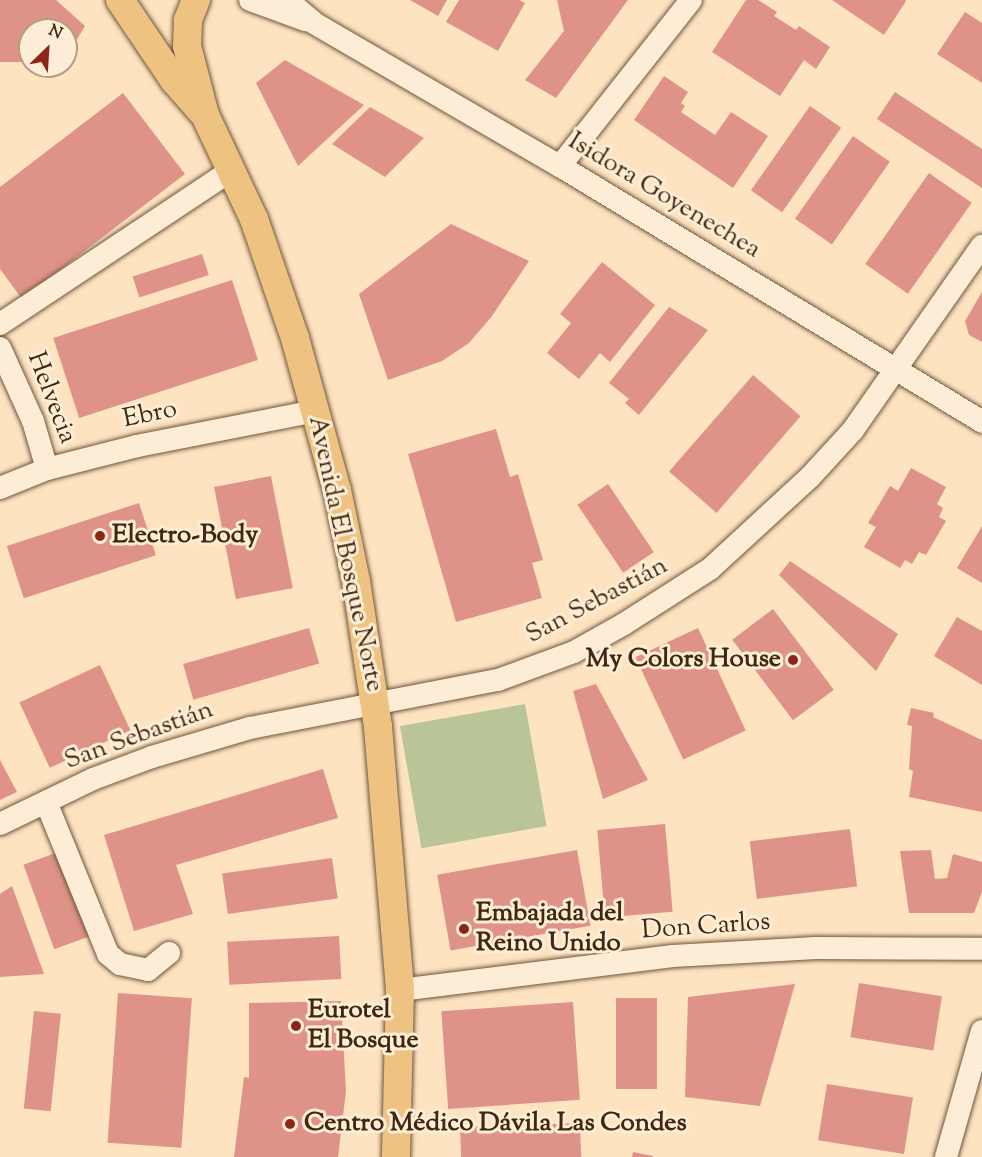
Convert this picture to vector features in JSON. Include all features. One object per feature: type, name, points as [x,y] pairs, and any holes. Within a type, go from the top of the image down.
[{"type":"main road","name":"Avenida El Bosque Norte","points":[[120,0],[174,80],[205,115]]},
{"type":"main road","name":"Avenida El Bosque Norte","points":[[196,0],[188,20],[187,46],[205,115],[233,169],[275,278],[316,411],[356,581],[375,702],[400,990],[396,1157]]},
{"type":"street","name":"Isidora Goyenechea","points":[[250,0],[314,24],[560,166],[897,368],[982,422]]},
{"type":"street","name":"Isidora Goyenechea","points":[[288,0],[314,24]]},
{"type":"street","points":[[560,166],[691,0]]},
{"type":"street","points":[[0,324],[233,169]]},
{"type":"street","name":"San Sebastián","points":[[0,824],[93,779],[201,741],[375,702],[478,685],[527,671],[574,652],[678,591],[742,542],[810,477],[853,430],[982,246]]},
{"type":"street","name":"Helvecia","points":[[0,348],[33,421],[47,469]]},
{"type":"street","name":"Ebro","points":[[0,488],[47,469],[137,446],[316,411]]},
{"type":"street","points":[[46,802],[108,954],[120,964],[148,969],[169,953]]},
{"type":"street","name":"Don Carlos","points":[[400,990],[709,953],[816,948],[982,949]]},
{"type":"street","points":[[946,1157],[982,1031]]},
{"type":"green space","points":[[525,704],[547,826],[421,848],[400,726]]},
{"type":"building","points":[[0,0],[56,0],[76,18],[18,18],[18,62],[0,62]]},
{"type":"building","points":[[410,0],[447,0],[438,16]]},
{"type":"building","points":[[459,0],[519,0],[525,3],[498,51],[446,22]]},
{"type":"building","points":[[557,0],[628,0],[556,98],[525,80],[564,31]]},
{"type":"building","points":[[746,0],[758,0],[777,12],[774,16],[796,30],[799,26],[830,47],[816,69],[804,60],[780,96],[712,52]]},
{"type":"building","points":[[832,0],[905,0],[906,1],[884,35]]},
{"type":"building","points":[[965,12],[982,23],[982,83],[937,54]]},
{"type":"building","points":[[78,20],[85,26],[78,38]]},
{"type":"building","points":[[285,60],[364,105],[298,166],[256,83]]},
{"type":"building","points":[[664,76],[688,92],[681,103],[685,106],[681,112],[715,135],[731,112],[768,136],[733,188],[634,120]]},
{"type":"building","points":[[895,92],[982,149],[982,188],[877,119]]},
{"type":"building","points":[[123,93],[185,174],[22,299],[0,269],[0,187]]},
{"type":"building","points":[[810,106],[841,128],[782,212],[751,190]]},
{"type":"building","points":[[370,107],[424,138],[385,177],[332,144]]},
{"type":"building","points":[[853,136],[890,162],[832,245],[795,219]]},
{"type":"building","points":[[929,173],[972,203],[908,294],[865,264]]},
{"type":"building","points":[[451,224],[529,261],[492,316],[469,343],[442,361],[388,380],[359,294]]},
{"type":"building","points":[[202,254],[209,275],[139,297],[133,277]]},
{"type":"building","points":[[602,262],[655,305],[610,362],[600,353],[579,379],[547,353],[571,323],[560,314]]},
{"type":"building","points":[[232,280],[258,360],[79,418],[53,338]]},
{"type":"building","points":[[982,292],[982,342],[969,335],[965,321]]},
{"type":"building","points":[[669,307],[708,330],[639,415],[625,403],[629,399],[609,383]]},
{"type":"building","points":[[753,375],[801,416],[717,513],[669,472]]},
{"type":"building","points":[[496,429],[510,477],[518,474],[543,560],[532,563],[542,598],[456,622],[408,454]]},
{"type":"building","points":[[911,468],[946,487],[937,504],[943,508],[939,517],[946,521],[926,555],[919,552],[912,564],[905,560],[900,568],[864,547],[876,527],[868,523],[890,486],[898,491]]},
{"type":"building","points":[[271,476],[293,588],[236,599],[214,487]]},
{"type":"building","points":[[608,484],[654,552],[623,573],[577,505]]},
{"type":"building","points":[[139,503],[156,555],[24,598],[7,546]]},
{"type":"building","points":[[982,526],[982,583],[957,568]]},
{"type":"building","points":[[790,561],[898,634],[876,671],[779,575]]},
{"type":"building","points":[[773,609],[834,690],[793,720],[732,640]]},
{"type":"building","points":[[957,617],[982,631],[982,685],[934,656]]},
{"type":"building","points":[[309,628],[319,664],[193,700],[183,664]]},
{"type":"building","points":[[698,628],[746,730],[683,760],[635,657]]},
{"type":"building","points":[[100,665],[130,730],[50,768],[19,703]]},
{"type":"building","points":[[596,684],[648,780],[603,799],[573,691]]},
{"type":"building","points":[[911,708],[934,713],[933,717],[982,740],[982,812],[909,797],[913,771],[909,769],[912,726],[907,725]]},
{"type":"building","points":[[0,760],[17,792],[0,800]]},
{"type":"building","points":[[323,769],[338,818],[176,865],[193,914],[134,931],[104,835]]},
{"type":"building","points":[[665,824],[673,912],[605,918],[597,830]]},
{"type":"building","points":[[850,829],[857,887],[757,899],[750,841]]},
{"type":"building","points":[[577,850],[590,926],[451,950],[437,875]]},
{"type":"building","points":[[931,850],[935,879],[947,878],[953,854],[982,862],[982,892],[974,913],[909,913],[900,851]]},
{"type":"building","points":[[61,851],[92,936],[54,949],[23,865]]},
{"type":"building","points":[[332,858],[338,899],[228,914],[222,873]]},
{"type":"building","points":[[12,886],[44,974],[0,977],[0,894]]},
{"type":"building","points":[[339,936],[341,979],[229,985],[227,942]]},
{"type":"building","points":[[859,983],[942,996],[933,1050],[850,1037]]},
{"type":"building","points":[[795,984],[760,1106],[685,1097],[688,997]]},
{"type":"building","points":[[118,993],[192,998],[181,1148],[108,1143]]},
{"type":"building","points":[[616,998],[657,998],[657,1089],[616,1089]]},
{"type":"building","points":[[341,1001],[346,1091],[338,1157],[234,1157],[244,1077],[249,1078],[249,1003]]},
{"type":"building","points":[[573,1002],[580,1100],[448,1109],[441,1011]]},
{"type":"building","points":[[34,1011],[61,1014],[51,1111],[24,1108]]},
{"type":"building","points":[[827,1084],[913,1098],[904,1154],[818,1140]]},
{"type":"building","points":[[580,1123],[581,1157],[461,1157],[460,1127]]},
{"type":"building","points":[[633,1152],[653,1156],[653,1157],[632,1157]]},
{"type":"place","name":"Electro-Body","points":[[100,536]]},
{"type":"place","name":"My Colors House","points":[[793,660]]},
{"type":"place","name":"Embajada del Reino Unido","points":[[464,929]]},
{"type":"place","name":"Eurotel El Bosque","points":[[296,1026]]},
{"type":"place","name":"Centro Médico Dávila Las Condes","points":[[290,1124]]}]
